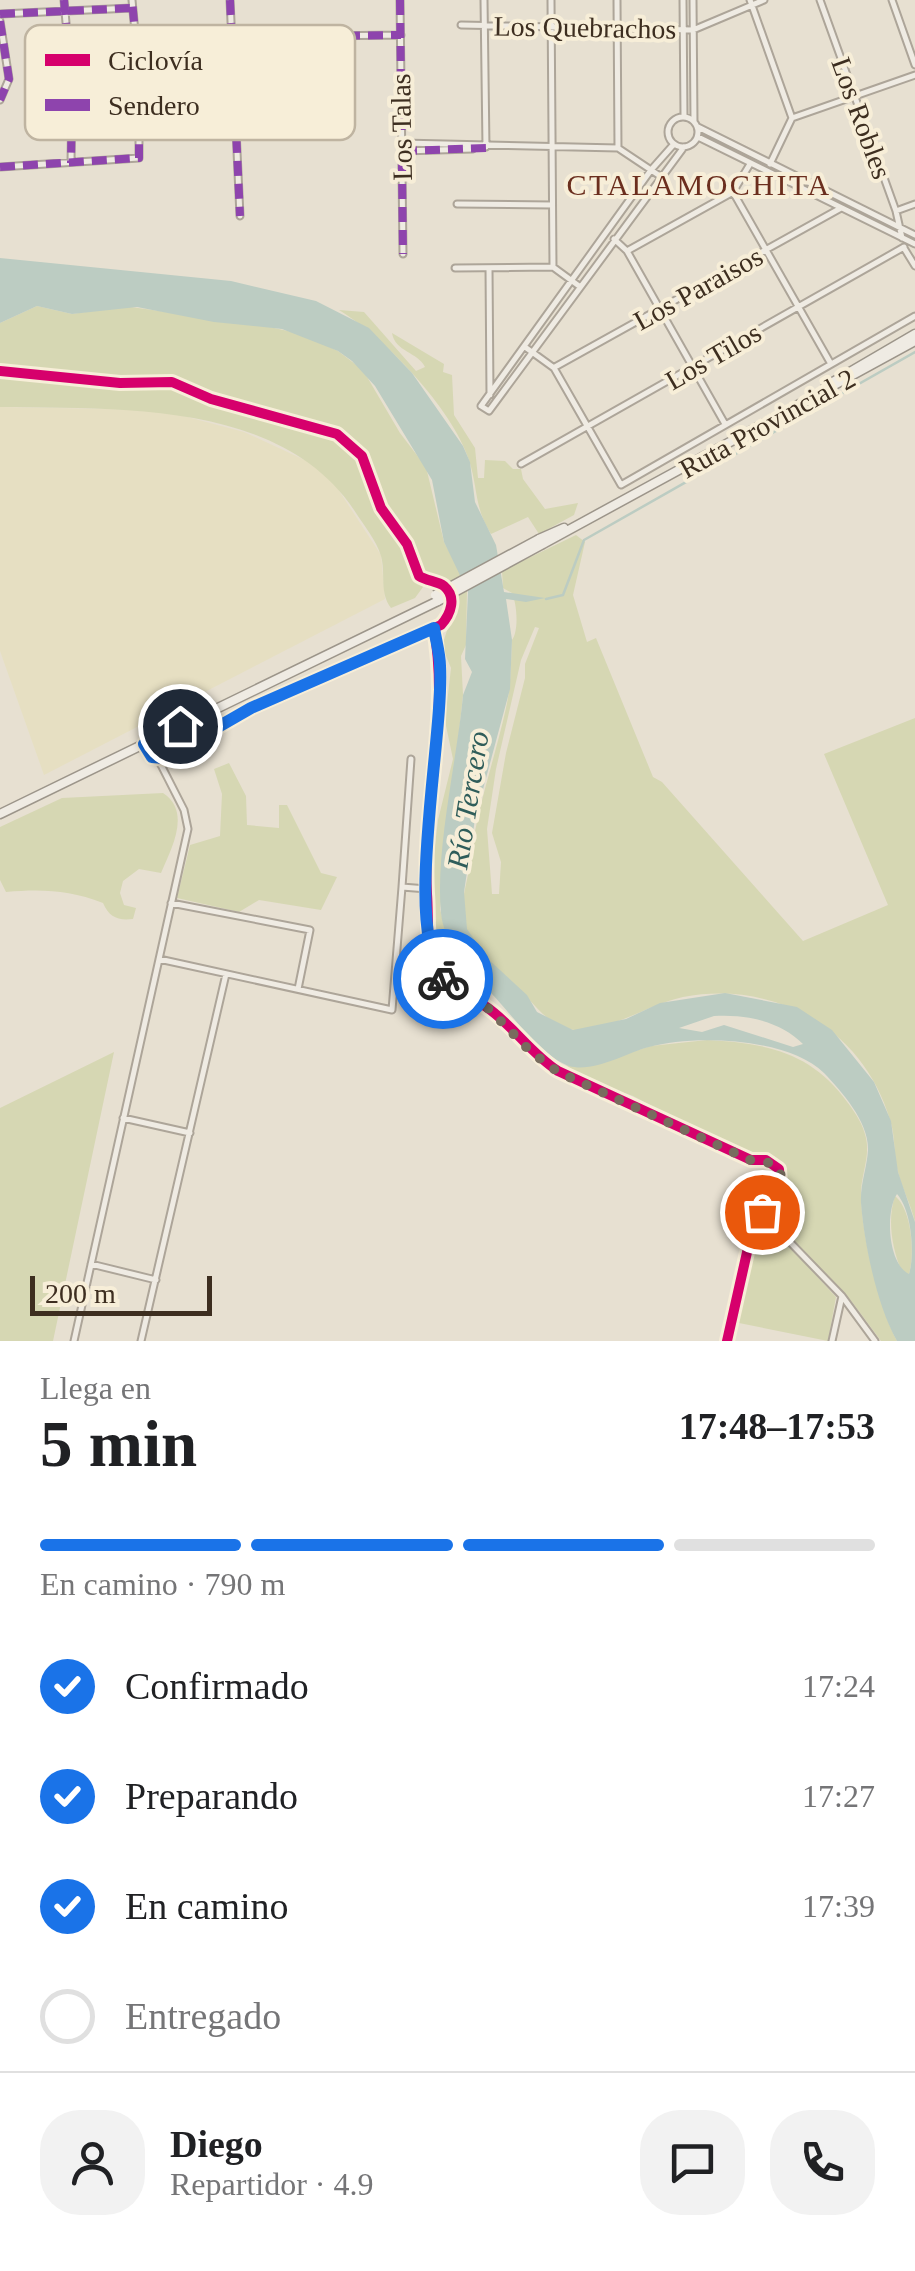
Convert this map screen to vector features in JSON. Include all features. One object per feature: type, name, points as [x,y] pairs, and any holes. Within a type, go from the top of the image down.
[{"type":"main road","name":"Ruta Provincial 2","points":[[0,814],[393,623],[541,541],[618,505],[915,337]]},
{"type":"street","points":[[64,0],[66,25]]},
{"type":"street","name":"Los Talas","points":[[400,0],[403,254]]},
{"type":"street","points":[[484,0],[486,148]]},
{"type":"street","points":[[551,0],[553,267]]},
{"type":"street","points":[[617,0],[618,148]]},
{"type":"street","points":[[682,0],[684,116]]},
{"type":"street","points":[[693,0],[698,136]]},
{"type":"street","name":"Los Quebrachos","points":[[461,25],[693,30],[751,2],[764,0]]},
{"type":"street","name":"Los Robles","points":[[820,0],[896,211],[902,238]]},
{"type":"street","points":[[892,0],[915,65]]},
{"type":"street","points":[[751,2],[792,118]]},
{"type":"street","points":[[0,100],[8,70],[0,18],[132,4]]},
{"type":"street","points":[[355,36],[401,35]]},
{"type":"street","points":[[768,168],[792,118],[915,74]]},
{"type":"street","points":[[684,116],[841,208],[914,240]]},
{"type":"street","points":[[674,144],[668,128],[672,121],[684,116]]},
{"type":"street","points":[[674,144],[605,232],[481,406],[488,411],[660,176],[698,136]]},
{"type":"street","points":[[698,136],[750,164],[768,168],[899,227],[914,240]]},
{"type":"street","points":[[72,140],[72,163]]},
{"type":"street","points":[[0,167],[139,158],[139,140]]},
{"type":"street","points":[[236,140],[240,216]]},
{"type":"street","points":[[674,144],[684,147]]},
{"type":"street","points":[[402,148],[618,148],[660,176]]},
{"type":"street","points":[[627,252],[733,192],[750,164]]},
{"type":"street","points":[[733,192],[831,364]]},
{"type":"street","points":[[457,204],[552,205]]},
{"type":"street","points":[[896,211],[915,204]]},
{"type":"street","name":"Los Paraisos","points":[[554,368],[841,208]]},
{"type":"street","points":[[605,232],[627,252],[726,424]]},
{"type":"street","points":[[914,240],[904,247],[915,266]]},
{"type":"street","name":"Los Tilos","points":[[521,464],[904,247]]},
{"type":"street","points":[[455,268],[553,267],[580,286]]},
{"type":"street","points":[[490,268],[490,395]]},
{"type":"street","points":[[526,346],[554,368],[621,484],[915,316]]},
{"type":"street","points":[[0,371],[120,383],[172,382],[211,399],[338,434],[362,456],[381,508],[406,544],[419,576],[444,586]]},
{"type":"street","points":[[158,759],[251,708],[434,628],[448,618],[451,598]]},
{"type":"street","points":[[434,628],[440,665],[427,889],[430,944],[443,980],[489,1009],[531,1052],[558,1072],[750,1160],[766,1160],[776,1166],[780,1184],[757,1208],[726,1341]]},
{"type":"street","points":[[74,1341],[188,820],[158,759],[152,757],[144,744]]},
{"type":"street","points":[[159,959],[392,1010],[411,759]]},
{"type":"street","points":[[402,887],[427,889]]},
{"type":"street","points":[[171,903],[310,930],[298,989]]},
{"type":"street","points":[[141,1341],[226,974]]},
{"type":"street","points":[[123,1118],[190,1133]]},
{"type":"street","points":[[757,1208],[842,1296],[875,1341]]},
{"type":"street","points":[[90,1264],[156,1280]]},
{"type":"street","points":[[832,1341],[842,1296]]},
{"type":"shaded area","points":[[0,407],[161,410],[244,432],[309,462],[334,483],[381,555],[385,599],[44,775],[0,651]]},
{"type":"green space","points":[[37,306],[72,314],[124,306],[260,325],[302,334],[338,351],[363,370],[400,433],[426,467],[444,542],[462,576],[447,583],[415,570],[423,587],[415,598],[391,608],[385,596],[379,550],[354,510],[322,474],[284,448],[240,430],[144,411],[0,407],[0,323]]},
{"type":"green space","points":[[339,310],[364,312],[416,371],[425,367],[397,344],[392,333],[444,364],[443,372],[452,375],[454,415],[475,448],[478,478],[484,478],[485,460],[505,461],[513,469],[521,469],[523,479],[545,509],[578,503],[574,515],[539,534],[528,517],[491,534],[479,506],[469,460],[448,419],[396,356]]},
{"type":"green space","points":[[576,535],[585,542],[573,595],[587,642],[596,638],[653,777],[662,782],[803,941],[888,905],[824,754],[915,718],[915,1222],[898,1172],[892,1126],[877,1088],[837,1036],[811,1018],[782,1004],[750,996],[717,994],[683,997],[601,1027],[565,1028],[540,1011],[471,939],[464,922],[463,900],[477,822],[508,700],[516,624],[514,598],[503,588],[502,571]],"holes":[[[535,627],[539,628],[525,664],[506,753],[492,833],[501,862],[499,894],[492,894],[487,829],[496,769],[521,660]]]},
{"type":"green space","points":[[467,590],[466,645],[461,656],[463,695],[440,909],[448,940],[474,976],[439,942],[430,888],[438,820],[453,759],[445,721],[451,668],[442,646],[454,609],[453,597]]},
{"type":"green space","points":[[229,763],[246,796],[247,825],[279,828],[279,805],[287,805],[321,873],[337,877],[321,910],[259,900],[239,912],[177,898],[190,845],[220,836],[222,794],[214,769]]},
{"type":"green space","points":[[163,793],[176,810],[177,831],[161,873],[139,869],[123,881],[120,893],[124,905],[136,908],[133,919],[115,917],[103,903],[79,895],[6,892],[0,880],[0,827],[62,798]]},
{"type":"green space","points":[[707,1040],[768,1048],[803,1061],[834,1086],[856,1115],[867,1145],[861,1191],[867,1246],[877,1289],[897,1341],[881,1341],[852,1302],[762,1209],[785,1185],[780,1166],[763,1157],[753,1159],[633,1096],[587,1080],[566,1065],[584,1067],[651,1046]]},
{"type":"green space","points":[[114,1052],[53,1341],[0,1341],[0,1108]]},
{"type":"green space","points":[[895,1196],[905,1211],[911,1233],[909,1274],[902,1272],[893,1244],[891,1215]]},
{"type":"green space","points":[[762,1217],[836,1297],[828,1341],[734,1322],[757,1219]]},
{"type":"water","name":"Río Tercero","points":[[0,258],[231,281],[316,301],[369,328],[412,373],[470,462],[475,502],[496,545],[504,592],[545,598],[526,602],[506,599],[512,640],[510,689],[475,819],[464,892],[467,929],[488,959],[527,995],[537,1012],[573,1030],[626,1019],[660,1003],[725,993],[797,1007],[832,1030],[874,1082],[891,1121],[898,1172],[915,1222],[915,1341],[897,1341],[883,1310],[868,1255],[861,1203],[867,1139],[853,1108],[824,1073],[788,1052],[715,1040],[668,1043],[599,1065],[569,1066],[548,1054],[528,1034],[453,947],[441,913],[441,862],[463,695],[472,672],[465,659],[468,592],[444,542],[432,480],[375,386],[338,351],[282,329],[214,322],[137,307],[72,314],[37,306],[0,323]],"holes":[[[714,1016],[761,1021],[784,1030],[803,1044],[793,1047],[724,1025],[702,1032],[679,1028]],[[897,1194],[911,1233],[909,1274],[897,1260],[891,1237],[891,1213]]]},
{"type":"waterway","points":[[584,540],[915,352]]},
{"type":"waterway","points":[[546,599],[563,595],[584,540]]},
{"type":"marked path","points":[[64,0],[66,25]]},
{"type":"marked path","points":[[132,0],[134,25]]},
{"type":"marked path","points":[[230,0],[231,25]]},
{"type":"marked path","points":[[400,0],[403,254]]},
{"type":"marked path","points":[[0,14],[132,8]]},
{"type":"marked path","points":[[0,21],[9,79],[0,100]]},
{"type":"marked path","points":[[355,36],[401,35]]},
{"type":"marked path","points":[[71,140],[71,163]]},
{"type":"marked path","points":[[0,167],[139,158],[139,140]]},
{"type":"marked path","points":[[236,140],[240,216]]},
{"type":"marked path","points":[[402,151],[486,148]]},
{"type":"cycle path","points":[[0,371],[120,383],[172,382],[211,399],[337,434],[362,456],[381,508],[407,544],[419,576],[444,586],[450,595],[450,611],[441,625],[251,708],[164,759],[152,757],[144,744]]},
{"type":"cycle path","points":[[434,629],[439,695],[427,861],[428,932],[433,960],[446,981],[495,1013],[558,1071],[751,1160],[766,1160],[779,1169],[780,1184],[757,1208],[727,1341]]},
{"type":"way so far","points":[[443,979],[489,1009],[531,1052],[558,1072],[750,1160],[766,1160],[776,1166],[782,1179],[763,1198],[757,1208],[762,1212]]},
{"type":"district","name":"CTALAMOCHITA","points":[[699,185]]},
{"type":"route","points":[[180,726],[144,744],[152,757],[164,758],[251,708],[434,628],[440,665],[425,875],[430,944],[443,979]]}]
